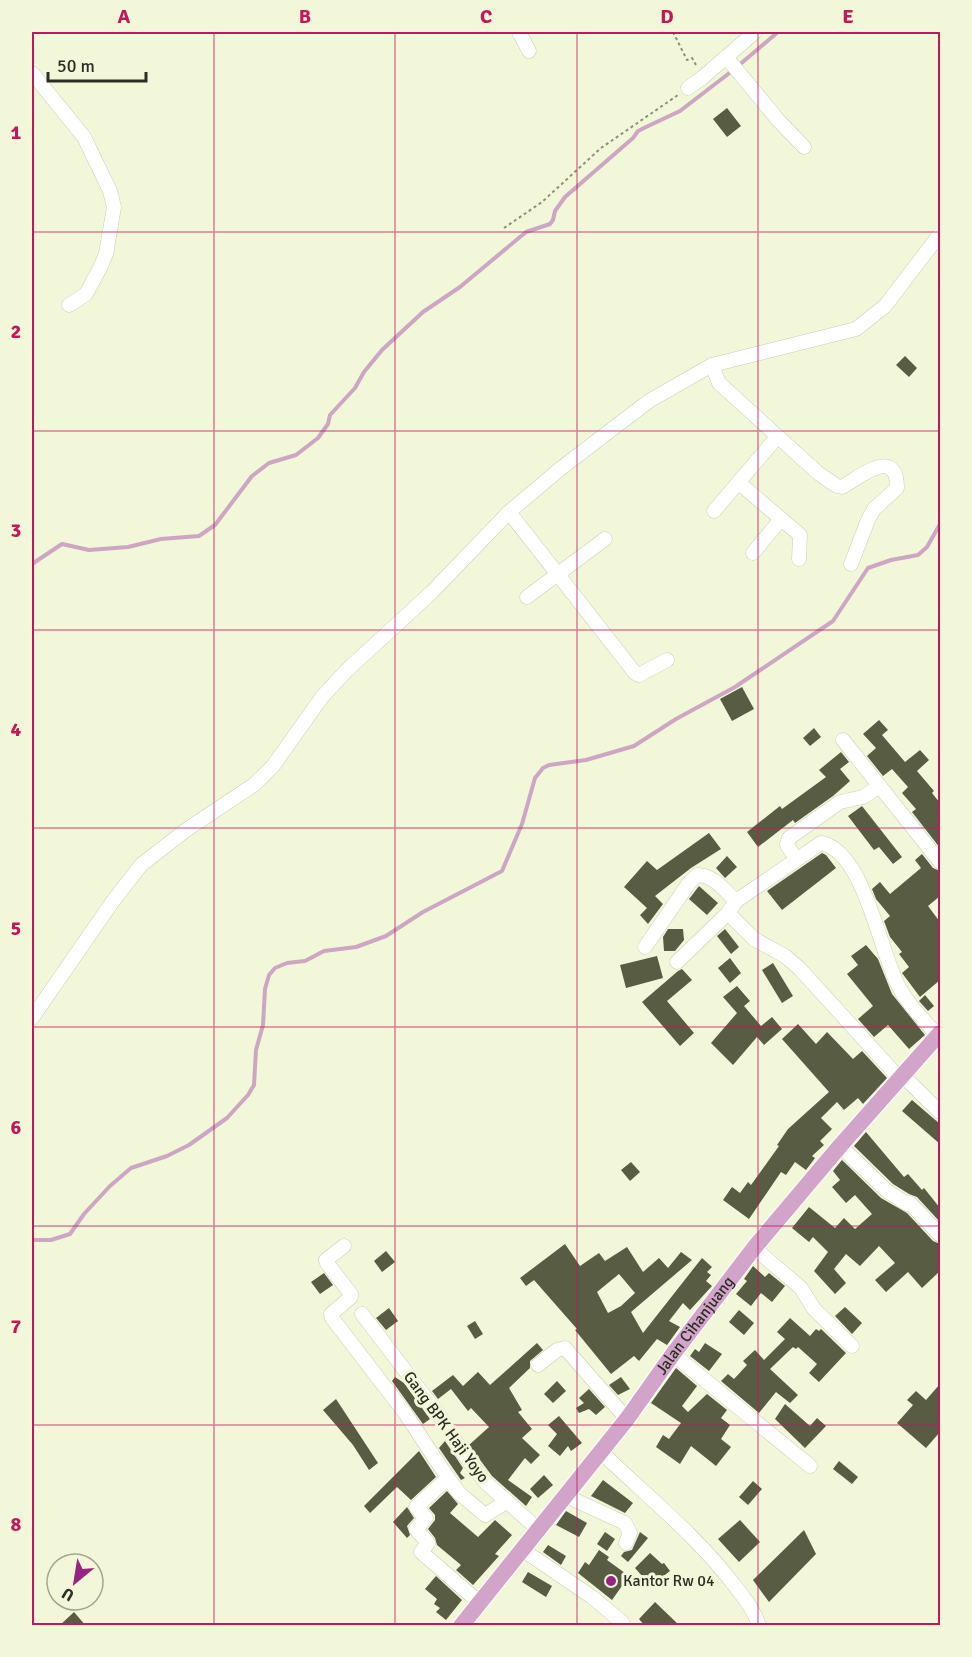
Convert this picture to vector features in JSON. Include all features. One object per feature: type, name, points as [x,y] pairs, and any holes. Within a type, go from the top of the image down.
[{"type":"main road","name":"Jalan Cihanjuang","points":[[461,1626],[627,1419],[673,1354],[754,1248],[840,1146],[939,1035]]},
{"type":"street","points":[[519,32],[529,51]]},
{"type":"street","points":[[688,88],[755,32]]},
{"type":"street","points":[[726,57],[778,120],[804,147]]},
{"type":"street","points":[[32,73],[84,137],[110,191],[114,207],[106,254],[100,268],[86,294],[69,305]]},
{"type":"street","points":[[32,1018],[113,901],[141,865],[186,830],[255,784],[273,766],[322,697],[346,671],[432,592],[509,512],[560,468],[649,401],[712,365],[856,329],[885,306],[940,234]]},
{"type":"street","points":[[712,365],[719,383],[818,473],[837,486],[842,487],[877,466],[893,470],[897,477],[897,488],[874,509],[851,564]]},
{"type":"street","points":[[714,512],[777,437]]},
{"type":"street","points":[[739,483],[800,536],[799,559]]},
{"type":"street","points":[[509,512],[635,673],[639,675],[667,660]]},
{"type":"street","points":[[753,553],[781,519]]},
{"type":"street","points":[[527,597],[605,539]]},
{"type":"street","points":[[843,740],[940,862]]},
{"type":"street","points":[[796,859],[787,845],[789,838],[840,802],[863,797],[880,786]]},
{"type":"street","points":[[677,962],[732,907],[796,859],[820,843],[826,844],[837,852],[861,882],[900,989],[939,1035]]},
{"type":"street","points":[[645,947],[689,883],[697,875],[706,875],[754,939],[785,956],[800,969],[902,1077],[940,1112]]},
{"type":"street","points":[[840,1146],[887,1191],[907,1204],[910,1203],[940,1235]]},
{"type":"street","points":[[344,1246],[326,1260],[351,1294],[351,1297],[331,1314],[332,1318],[405,1413],[459,1493],[485,1515],[507,1502]]},
{"type":"street","points":[[754,1248],[801,1288],[814,1309],[852,1346]]},
{"type":"street","name":"Gang BPK Haji Yoyo","points":[[362,1314],[442,1419],[463,1453],[485,1482],[539,1530]]},
{"type":"street","points":[[538,1365],[562,1347],[565,1348],[627,1419]]},
{"type":"street","points":[[673,1354],[810,1466]]},
{"type":"street","points":[[601,1452],[684,1528],[716,1562],[754,1611],[759,1626]]},
{"type":"street","points":[[448,1478],[416,1507],[426,1518],[416,1529],[428,1543],[421,1552],[480,1603]]},
{"type":"street","points":[[567,1496],[625,1523],[630,1533],[626,1543]]},
{"type":"street","points":[[523,1550],[592,1597],[622,1622]]},
{"type":"path","points":[[673,32],[687,60],[692,58],[702,78]]},
{"type":"path","points":[[504,228],[542,202],[601,148],[688,88]]},
{"type":"building","points":[[727,108],[741,126],[727,137],[713,119]]},
{"type":"building","points":[[905,356],[917,368],[909,377],[896,365]]},
{"type":"building","points":[[742,687],[754,709],[732,721],[720,699]]},
{"type":"building","points":[[879,720],[888,730],[882,735],[905,762],[920,750],[929,760],[917,771],[934,791],[932,793],[940,803],[940,848],[912,812],[916,809],[902,793],[908,787],[892,769],[883,776],[867,756],[876,748],[863,734]]},
{"type":"building","points":[[814,728],[821,737],[810,746],[803,738]]},
{"type":"building","points":[[841,752],[849,762],[840,769],[850,781],[833,796],[795,823],[793,820],[758,847],[747,832],[780,806],[782,809],[826,777],[819,770]]},
{"type":"building","points":[[862,806],[902,857],[893,864],[879,847],[874,850],[848,816]]},
{"type":"building","points":[[709,833],[721,849],[691,868],[655,896],[663,904],[648,924],[640,915],[647,908],[624,887],[647,861],[657,870]]},
{"type":"building","points":[[822,853],[836,868],[782,910],[767,891]]},
{"type":"building","points":[[922,854],[933,868],[940,871],[940,896],[928,906],[940,922],[940,980],[920,997],[902,973],[909,967],[899,954],[902,952],[890,937],[884,921],[890,916],[876,899],[872,889],[880,882],[890,894],[921,868],[915,860]]},
{"type":"building","points":[[727,856],[737,867],[725,878],[716,868]]},
{"type":"building","points":[[699,886],[718,903],[707,915],[689,899]]},
{"type":"building","points":[[668,929],[683,929],[684,940],[675,951],[664,951],[663,937]]},
{"type":"building","points":[[725,929],[739,947],[731,954],[717,936]]},
{"type":"building","points":[[866,945],[878,959],[892,994],[925,1035],[909,1049],[888,1025],[874,1037],[858,1019],[873,1006],[847,974],[858,965],[851,956]]},
{"type":"building","points":[[657,956],[663,978],[626,988],[620,965]]},
{"type":"building","points":[[730,958],[741,973],[730,983],[718,968]]},
{"type":"building","points":[[773,963],[793,996],[782,1003],[762,970]]},
{"type":"building","points":[[682,969],[692,980],[667,1001],[694,1033],[680,1046],[642,1002]]},
{"type":"building","points":[[737,986],[750,1001],[744,1006],[761,1026],[772,1017],[782,1029],[764,1045],[757,1037],[733,1065],[711,1043],[737,1013],[723,997]]},
{"type":"building","points":[[925,995],[934,1006],[928,1011],[919,1001]]},
{"type":"building","points":[[798,1024],[816,1044],[827,1032],[853,1059],[862,1051],[887,1078],[863,1104],[858,1098],[844,1110],[837,1102],[821,1118],[832,1129],[820,1141],[824,1145],[812,1156],[815,1158],[806,1170],[795,1162],[786,1175],[781,1172],[749,1219],[723,1200],[732,1187],[740,1193],[748,1182],[751,1185],[779,1146],[777,1145],[788,1129],[829,1092],[782,1039]]},
{"type":"building","points":[[912,1100],[940,1124],[940,1144],[902,1111]]},
{"type":"building","points":[[866,1132],[904,1177],[908,1174],[922,1190],[924,1188],[940,1208],[940,1222],[917,1197],[893,1184],[854,1146]]},
{"type":"building","points":[[842,1160],[881,1198],[907,1213],[933,1241],[940,1244],[940,1271],[922,1288],[908,1272],[886,1292],[875,1280],[895,1263],[879,1246],[860,1266],[846,1254],[834,1269],[846,1283],[835,1294],[814,1271],[828,1252],[813,1237],[809,1242],[792,1228],[809,1207],[835,1228],[844,1218],[855,1229],[872,1214],[855,1195],[846,1203],[832,1187],[840,1180],[833,1171]]},
{"type":"building","points":[[631,1162],[640,1172],[630,1181],[621,1170]]},
{"type":"building","points":[[565,1244],[580,1266],[599,1253],[605,1261],[627,1247],[643,1272],[659,1258],[668,1268],[681,1252],[692,1260],[631,1312],[643,1333],[702,1258],[712,1267],[707,1272],[711,1275],[706,1281],[712,1286],[690,1310],[683,1303],[669,1321],[680,1327],[667,1345],[657,1339],[639,1361],[634,1356],[611,1374],[575,1330],[577,1329],[534,1280],[526,1286],[520,1278]],"holes":[[[619,1274],[635,1293],[621,1306],[608,1313],[597,1292]]]},
{"type":"building","points":[[386,1251],[395,1262],[382,1272],[374,1261]]},
{"type":"building","points":[[753,1266],[765,1277],[769,1273],[785,1286],[772,1302],[761,1293],[751,1306],[736,1294],[747,1281],[744,1279]]},
{"type":"building","points":[[324,1273],[333,1285],[320,1294],[311,1282]]},
{"type":"building","points":[[845,1307],[862,1323],[852,1334],[835,1316]]},
{"type":"building","points":[[389,1308],[398,1321],[386,1330],[376,1318]]},
{"type":"building","points":[[739,1310],[754,1323],[744,1335],[729,1322]]},
{"type":"building","points":[[790,1318],[810,1336],[816,1329],[819,1331],[821,1329],[846,1353],[819,1382],[809,1373],[817,1364],[798,1347],[796,1349],[793,1347],[770,1369],[798,1395],[790,1403],[776,1392],[759,1413],[721,1381],[728,1374],[734,1379],[747,1365],[743,1361],[755,1350],[764,1360],[785,1339],[777,1332]]},
{"type":"building","points":[[475,1321],[483,1334],[475,1339],[467,1326]]},
{"type":"building","points":[[537,1343],[543,1350],[530,1361],[530,1368],[509,1388],[522,1410],[518,1412],[532,1429],[522,1438],[540,1455],[531,1464],[525,1458],[508,1480],[532,1497],[526,1506],[492,1476],[469,1445],[489,1427],[471,1408],[468,1411],[451,1389],[438,1399],[432,1391],[453,1375],[463,1386],[478,1372],[490,1385]]},
{"type":"building","points":[[705,1343],[722,1354],[709,1371],[690,1356],[695,1349],[699,1352]]},
{"type":"building","points":[[676,1368],[697,1386],[682,1406],[688,1412],[707,1394],[727,1410],[721,1418],[730,1425],[721,1439],[731,1447],[716,1466],[691,1446],[680,1464],[656,1447],[663,1435],[669,1439],[681,1423],[651,1403]]},
{"type":"building","points":[[395,1377],[404,1383],[430,1419],[423,1424],[392,1381]]},
{"type":"building","points":[[621,1377],[630,1389],[618,1395],[609,1385]]},
{"type":"building","points":[[557,1381],[566,1391],[553,1403],[544,1394]]},
{"type":"building","points":[[940,1384],[940,1432],[926,1448],[897,1423],[913,1405],[907,1400],[916,1391],[926,1400]]},
{"type":"building","points":[[589,1389],[605,1407],[596,1415],[589,1409],[579,1413],[576,1408],[584,1403],[579,1398]]},
{"type":"building","points":[[336,1399],[378,1463],[369,1470],[353,1445],[323,1410]]},
{"type":"building","points":[[785,1404],[810,1426],[817,1418],[826,1426],[805,1448],[775,1419]]},
{"type":"building","points":[[559,1416],[582,1443],[571,1451],[568,1446],[560,1456],[548,1446],[557,1434],[548,1425]]},
{"type":"building","points":[[445,1441],[463,1468],[460,1473],[465,1478],[461,1480],[439,1448]]},
{"type":"building","points":[[419,1451],[436,1477],[411,1500],[397,1487],[370,1513],[364,1506]]},
{"type":"building","points":[[839,1461],[858,1477],[852,1484],[833,1469]]},
{"type":"building","points":[[544,1475],[553,1485],[538,1498],[530,1489]]},
{"type":"building","points":[[603,1480],[633,1503],[625,1513],[591,1496]]},
{"type":"building","points":[[753,1481],[762,1489],[748,1505],[739,1497]]},
{"type":"building","points":[[447,1491],[458,1504],[450,1513],[478,1537],[495,1520],[512,1535],[495,1554],[499,1556],[473,1585],[456,1570],[461,1565],[437,1545],[428,1529],[435,1520],[435,1515],[429,1508]]},
{"type":"building","points":[[407,1507],[414,1518],[407,1526],[410,1535],[407,1538],[393,1522]]},
{"type":"building","points":[[566,1511],[587,1523],[579,1537],[556,1525]]},
{"type":"building","points":[[740,1520],[760,1542],[739,1562],[718,1539]]},
{"type":"building","points":[[804,1530],[816,1554],[769,1602],[753,1580]]},
{"type":"building","points":[[605,1532],[615,1539],[607,1551],[597,1544]]},
{"type":"building","points":[[640,1532],[648,1538],[628,1562],[621,1556],[624,1552],[632,1550]]},
{"type":"building","points":[[548,1545],[566,1556],[561,1565],[543,1552]]},
{"type":"building","points":[[599,1550],[609,1557],[607,1560],[629,1576],[612,1600],[578,1573],[585,1562],[589,1565]]},
{"type":"building","points":[[650,1553],[662,1564],[664,1563],[670,1571],[652,1585],[645,1575],[643,1577],[635,1568]]},
{"type":"building","points":[[528,1572],[552,1586],[546,1597],[522,1582]]},
{"type":"building","points":[[436,1576],[462,1600],[446,1620],[436,1612],[440,1608],[434,1604],[437,1599],[425,1589]]},
{"type":"building","points":[[655,1602],[680,1626],[645,1626],[639,1619]]},
{"type":"building","points":[[74,1612],[86,1626],[59,1626]]},
{"type":"waterway","points":[[738,66],[778,32]]},
{"type":"waterway","points":[[32,564],[62,544],[89,550],[128,547],[161,539],[199,536],[215,525],[252,476],[269,463],[296,455],[318,438],[328,424],[330,415],[355,388],[364,372],[382,350],[423,312],[460,287],[526,232],[550,224],[555,211],[565,197],[633,138],[638,131],[680,111],[732,71]]},
{"type":"waterway","points":[[32,1240],[51,1240],[70,1234],[84,1214],[110,1186],[131,1168],[167,1156],[189,1145],[227,1118],[248,1095],[254,1085],[256,1050],[263,1025],[265,989],[269,975],[275,968],[287,963],[305,961],[324,951],[356,947],[386,936],[423,912],[502,871],[522,824],[535,778],[543,768],[549,765],[586,760],[634,746],[676,719],[735,687],[833,621],[868,568],[891,560],[918,555],[927,547],[940,524]]},
{"type":"place","name":"Kantor Rw 04","points":[[611,1581]]}]
